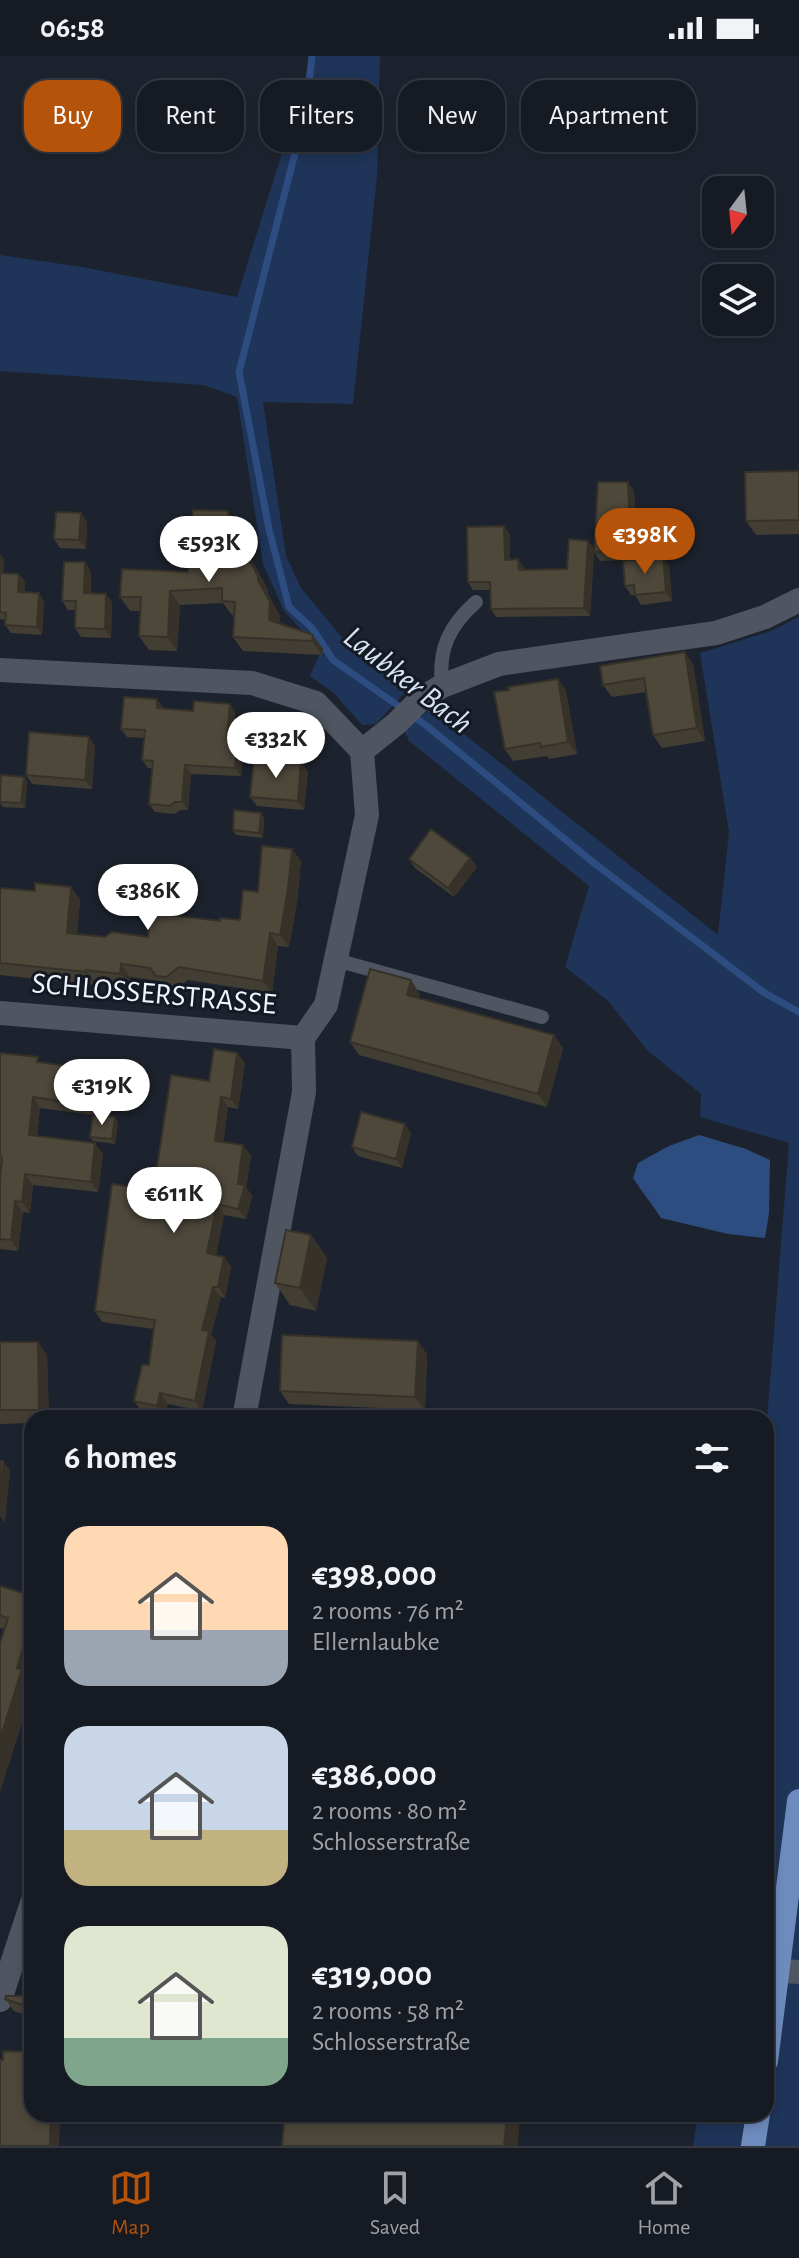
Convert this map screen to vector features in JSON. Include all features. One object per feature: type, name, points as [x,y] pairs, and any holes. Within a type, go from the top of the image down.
[{"type":"main road","points":[[774,1998],[799,1801]]},
{"type":"main road","points":[[753,2146],[757,2122]]},
{"type":"street","points":[[362,751],[421,699],[442,686],[499,664],[716,633],[765,617],[799,600]]},
{"type":"street","points":[[0,670],[252,683],[316,703],[362,751],[367,815],[326,1005],[303,1038],[304,1092],[245,1410]]},
{"type":"street","name":"SCHLOSSERSTRASSE","points":[[0,1013],[303,1038]]},
{"type":"street","points":[[0,2000],[24,1930]]},
{"type":"street","points":[[774,1970],[799,1972]]},
{"type":"lane","points":[[442,686],[442,653],[448,637],[459,617],[476,602]]},
{"type":"lane","points":[[336,960],[542,1017]]},
{"type":"shaded area","points":[[310,56],[380,56],[379,80],[305,80]]},
{"type":"shaded area","points":[[282,152],[378,152],[353,404],[263,402],[286,556],[301,588],[339,634],[408,689],[376,724],[362,725],[334,693],[310,676],[321,651],[284,611],[263,564],[237,397],[204,385],[0,371],[0,255],[82,267],[237,297]]},
{"type":"shaded area","points":[[799,617],[799,2146],[693,2146],[697,2122],[774,2122],[774,1410],[768,1410],[789,1143],[700,1117],[701,1094],[647,1050],[608,1001],[565,967],[589,886],[409,741],[404,730],[431,708],[718,935],[729,832],[700,653],[771,631]]},
{"type":"shaded area","points":[[699,1135],[746,1149],[770,1160],[765,1238],[728,1234],[661,1218],[633,1178],[638,1163],[669,1146]]},
{"type":"building","points":[[799,471],[799,520],[746,521],[745,472]]},
{"type":"building","points":[[598,482],[628,482],[631,550],[594,552]]},
{"type":"building","points":[[193,510],[228,511],[227,540],[239,541],[258,576],[270,602],[269,620],[313,635],[312,641],[233,637],[235,602],[222,601],[222,588],[170,591],[168,637],[139,636],[141,597],[120,597],[122,569],[188,572]]},
{"type":"building","points":[[56,512],[81,513],[79,540],[54,539]]},
{"type":"building","points":[[504,526],[505,560],[518,559],[519,570],[567,569],[569,539],[588,541],[584,608],[491,609],[490,582],[468,582],[467,527]]},
{"type":"building","points":[[663,557],[666,592],[635,595],[634,585],[625,586],[623,561]]},
{"type":"building","points":[[64,562],[85,562],[84,593],[106,594],[105,629],[75,628],[76,601],[62,601]]},
{"type":"building","points":[[0,573],[19,574],[18,592],[39,593],[37,627],[5,625],[6,613],[0,612]]},
{"type":"building","points":[[685,652],[697,728],[653,735],[644,678],[603,685],[600,666]]},
{"type":"building","points":[[558,679],[568,742],[505,749],[494,692]]},
{"type":"building","points":[[124,697],[157,699],[157,708],[193,711],[194,701],[230,704],[227,736],[238,737],[235,768],[185,765],[182,802],[170,806],[149,804],[153,761],[142,760],[145,730],[121,729]]},
{"type":"building","points":[[29,732],[89,737],[85,780],[26,775]]},
{"type":"building","points":[[254,758],[301,762],[298,801],[250,797]]},
{"type":"building","points":[[1,775],[24,777],[21,803],[0,802]]},
{"type":"building","points":[[234,810],[261,813],[259,833],[233,830]]},
{"type":"building","points":[[431,829],[470,858],[448,888],[409,859]]},
{"type":"building","points":[[262,846],[292,849],[280,935],[270,933],[263,981],[179,967],[166,977],[156,976],[150,968],[121,964],[120,974],[0,963],[0,888],[35,891],[35,883],[71,887],[67,933],[105,937],[112,932],[148,937],[151,913],[220,921],[220,918],[240,920],[243,890],[258,892]]},
{"type":"building","points":[[370,969],[411,980],[407,995],[554,1035],[538,1094],[350,1042]]},
{"type":"building","points":[[214,1049],[237,1053],[231,1099],[221,1097],[215,1141],[243,1145],[238,1184],[245,1185],[238,1209],[217,1204],[207,1253],[224,1257],[218,1287],[213,1287],[202,1330],[209,1331],[195,1401],[160,1393],[157,1406],[134,1401],[142,1365],[149,1365],[155,1320],[95,1311],[112,1184],[152,1190],[171,1075],[209,1081]]},
{"type":"building","points":[[0,1053],[38,1057],[37,1062],[104,1071],[99,1107],[33,1097],[29,1135],[95,1143],[91,1182],[25,1174],[22,1202],[15,1201],[11,1240],[0,1239]]},
{"type":"building","points":[[361,1112],[405,1124],[396,1159],[352,1147]]},
{"type":"building","points":[[93,1115],[115,1117],[112,1139],[90,1137]]},
{"type":"building","points":[[286,1230],[311,1235],[300,1288],[275,1283]]},
{"type":"building","points":[[282,1335],[418,1341],[415,1397],[280,1391]]},
{"type":"building","points":[[0,1342],[38,1342],[39,1410],[0,1410]]},
{"type":"building","points":[[0,1461],[3,1461],[0,1497]]},
{"type":"building","points":[[0,1586],[24,1594],[24,1644],[17,1668],[22,1669],[0,1739],[0,1643],[8,1618],[0,1615]]},
{"type":"building","points":[[6,1996],[24,1996],[24,2005],[5,1999]]},
{"type":"building","points":[[3,2051],[24,2052],[24,2122],[51,2122],[50,2146],[0,2146],[0,2060],[3,2060]]},
{"type":"building","points":[[284,2122],[506,2122],[504,2146],[282,2146]]},
{"type":"waterway","name":"Laubker Bach","points":[[312,56],[306,110],[239,372],[269,529],[289,607],[312,628],[333,660],[427,726],[594,863],[763,992],[799,1012]]}]
